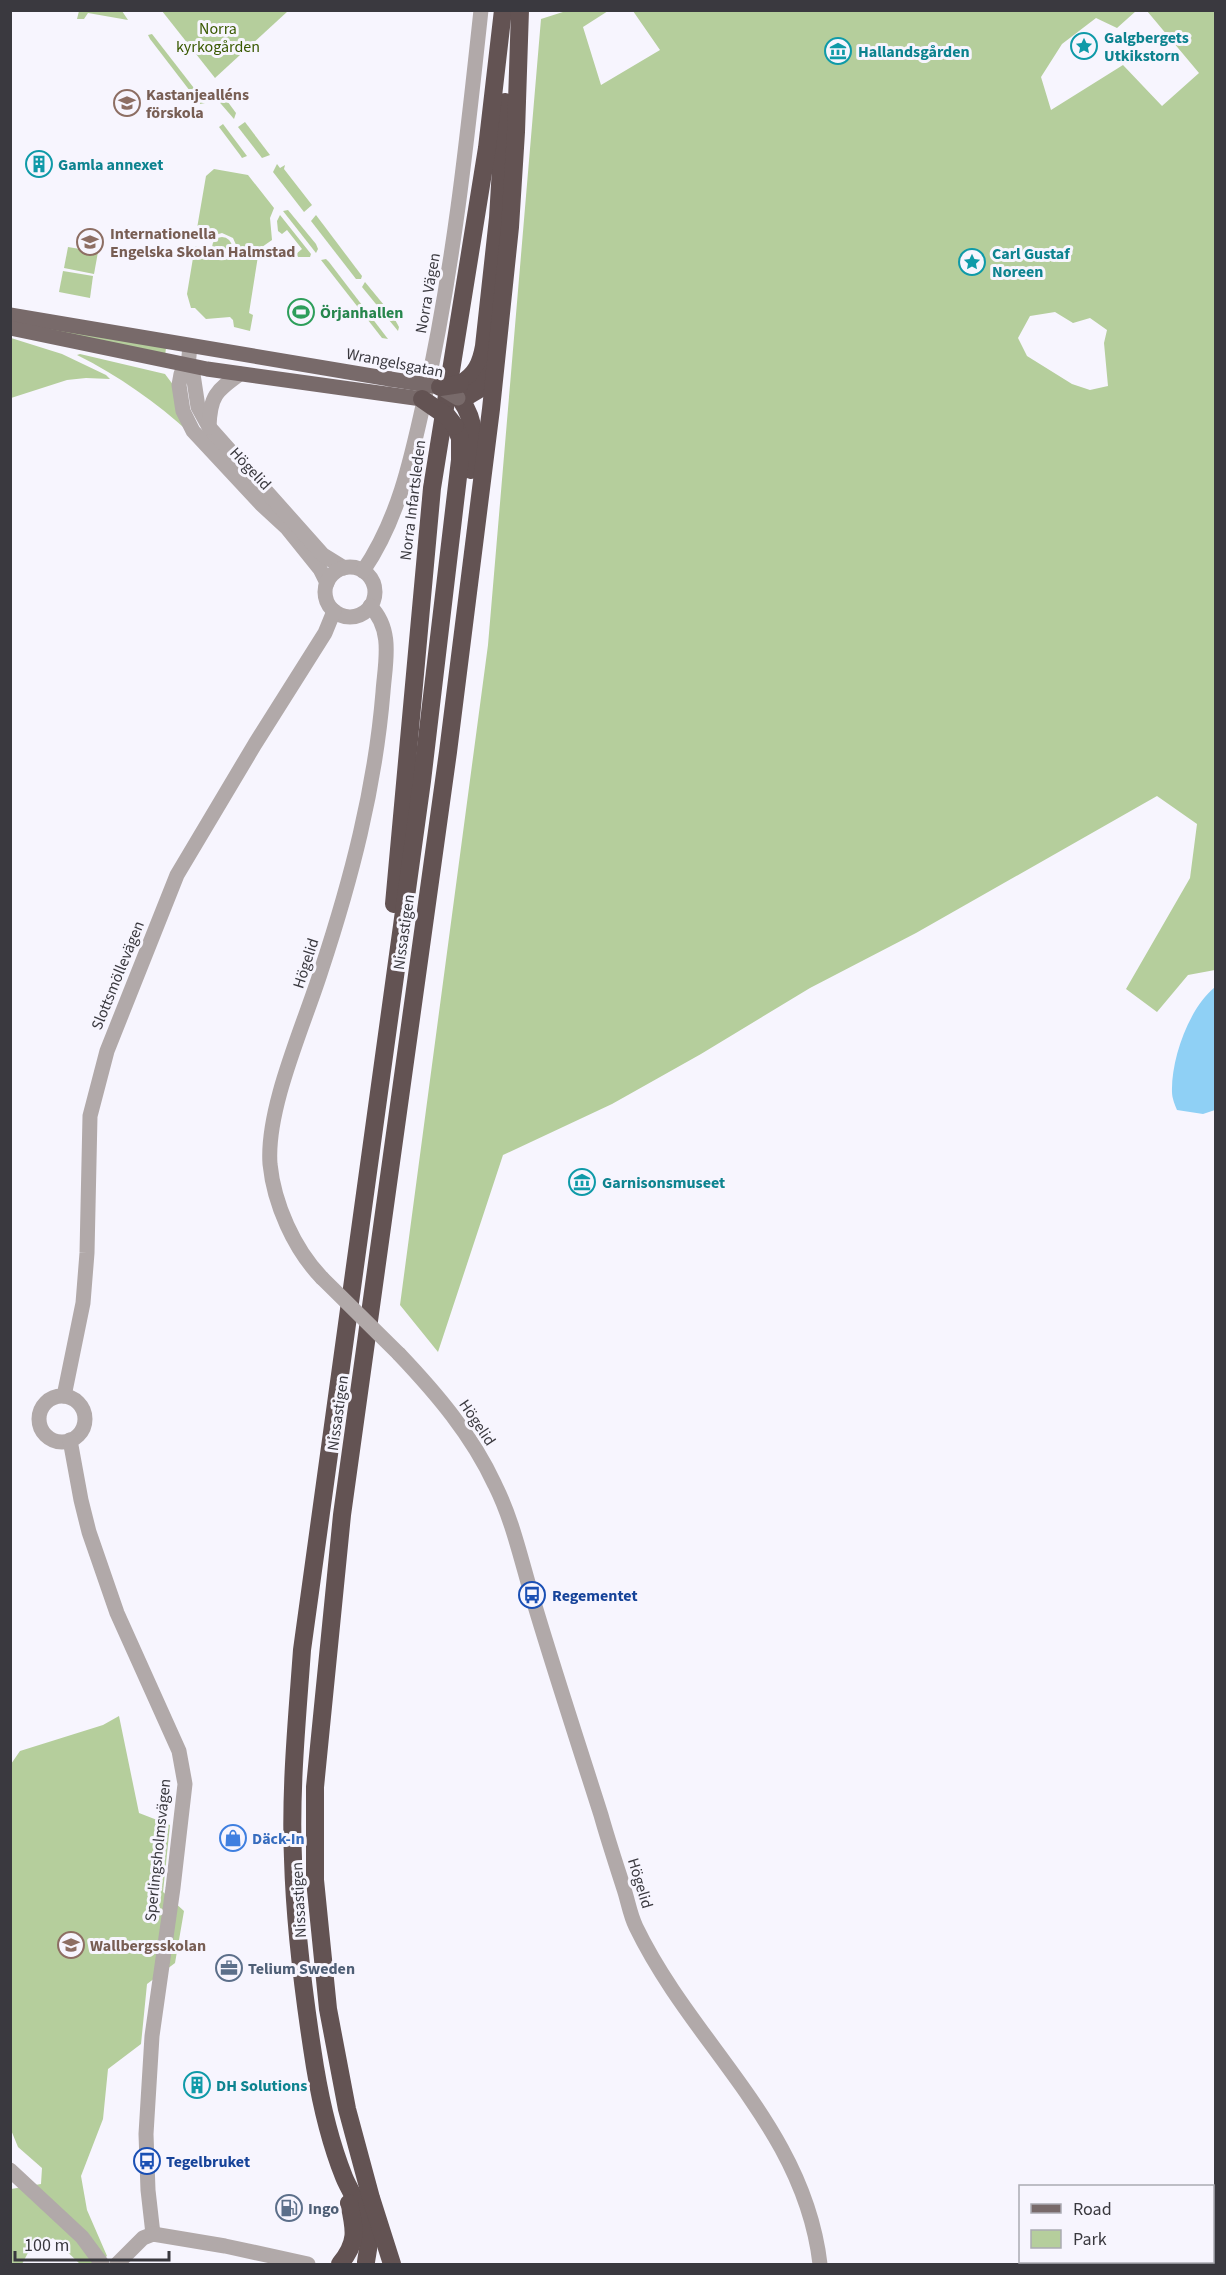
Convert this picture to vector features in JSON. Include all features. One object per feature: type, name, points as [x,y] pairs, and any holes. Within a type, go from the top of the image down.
[{"type":"highway","points":[[459,396],[481,362],[484,346],[498,218],[505,105],[505,10]]},
{"type":"highway","name":"Norra Infartsleden","points":[[392,998],[394,896],[432,488],[487,148],[505,10]]},
{"type":"highway","points":[[472,563],[512,203],[520,10]]},
{"type":"highway","points":[[459,396],[481,388],[496,362]]},
{"type":"highway","points":[[440,387],[459,396],[469,414],[474,433],[465,524],[468,553],[472,563]]},
{"type":"highway","points":[[392,998],[422,781],[461,446],[455,426],[448,417],[422,399]]},
{"type":"highway","name":"Nissastigen","points":[[391,2265],[347,2109],[328,2008],[315,1880],[315,1787],[342,1515],[472,563]]},
{"type":"highway","name":"Nissastigen","points":[[362,2264],[369,2240],[367,2225],[344,2178],[333,2146],[316,2070],[300,1961],[292,1857],[294,1754],[304,1639],[392,998]]},
{"type":"highway","points":[[340,2265],[351,2249],[355,2234],[344,2178]]},
{"type":"highway","points":[[362,2264],[378,2260],[391,2265]]},
{"type":"main road","name":"Wrangelsgatan","points":[[10,315],[190,346],[390,387],[422,399],[447,402],[459,396]]},
{"type":"main road","name":"Wrangelsgatan","points":[[10,328],[188,366],[240,374],[390,387],[440,387]]},
{"type":"street","name":"Norra Vägen","points":[[363,571],[400,496],[413,452],[433,363],[453,247],[481,10]]},
{"type":"street","name":"Högelid","points":[[190,346],[188,366],[181,374],[179,385],[183,411],[193,431],[261,504],[287,528],[320,568],[327,583]]},
{"type":"street","name":"Högelid","points":[[188,366],[193,374],[198,407],[209,427],[323,555],[344,568]]},
{"type":"street","points":[[209,427],[212,400],[222,387],[240,374]]},
{"type":"street","points":[[354,567],[363,571],[371,579],[375,590],[370,606],[356,616],[345,616],[334,611],[325,595],[327,583],[333,573],[354,567]]},
{"type":"street","name":"Högelid","points":[[370,606],[383,623],[387,652],[380,736],[370,794],[349,884],[287,1072],[274,1119],[270,1163],[275,1190],[300,1250],[322,1278],[436,1394],[471,1442],[495,1484],[511,1523],[531,1596],[635,1925],[669,1985],[759,2111],[789,2159],[815,2233],[820,2265]]},
{"type":"street","name":"Slottsmöllevägen","points":[[64,1395],[83,1303],[87,1253],[90,1116],[107,1051],[177,875],[324,633],[334,611]]},
{"type":"street","points":[[64,1395],[79,1403],[85,1418],[80,1433],[70,1440],[61,1442],[51,1439],[44,1433],[39,1423],[39,1415],[44,1404],[51,1398],[64,1395]]},
{"type":"street","name":"Sperlingsholmsvägen","points":[[70,1440],[89,1532],[117,1613],[178,1751],[185,1784],[152,2036],[146,2134],[148,2190],[153,2234]]},
{"type":"street","points":[[10,2170],[82,2236],[102,2265]]},
{"type":"street","points":[[117,2265],[143,2238],[153,2234],[203,2242],[308,2265]]},
{"type":"green space","points":[[79,11],[122,11],[128,20],[88,13],[84,19],[77,19]]},
{"type":"green space","name":"Norra kyrkogården","points":[[162,11],[288,11],[215,78]]},
{"type":"green space","points":[[566,11],[608,11],[583,27],[601,85],[660,50],[633,11],[1136,11],[1117,28],[1096,18],[1062,44],[1041,77],[1051,110],[1123,65],[1162,106],[1199,73],[1147,11],[1215,11],[1215,970],[1188,975],[1157,1012],[1126,989],[1190,878],[1197,824],[1157,796],[916,933],[810,988],[701,1054],[612,1104],[503,1155],[438,1352],[400,1305],[488,645],[541,19]],"holes":[[[1055,312],[1073,323],[1090,318],[1107,330],[1104,343],[1108,386],[1090,390],[1072,384],[1027,356],[1018,338],[1030,316]]]},
{"type":"green space","points":[[152,34],[205,103],[200,104],[150,39],[148,35]]},
{"type":"green space","points":[[216,90],[219,90],[236,113],[234,119],[215,97]]},
{"type":"green space","points":[[245,122],[270,155],[262,158],[238,127]]},
{"type":"green space","points":[[223,124],[247,156],[242,158],[219,127]]},
{"type":"green space","points":[[277,164],[280,168],[285,165],[284,169],[312,205],[304,212],[273,172]]},
{"type":"green space","points":[[214,169],[248,175],[274,208],[270,218],[272,240],[262,247],[261,251],[237,247],[233,238],[222,233],[212,236],[207,241],[195,240],[206,176]]},
{"type":"green space","points":[[288,210],[316,244],[318,249],[316,253],[283,211]]},
{"type":"green space","points":[[280,215],[311,254],[310,257],[298,257],[296,254],[302,249],[287,230],[282,234],[278,231],[277,221]]},
{"type":"green space","points":[[316,215],[362,276],[361,279],[356,279],[311,221]]},
{"type":"green space","points":[[222,237],[229,240],[232,247],[229,254],[222,257],[215,254],[212,247],[215,240]]},
{"type":"green space","points":[[195,246],[205,248],[211,256],[219,260],[228,259],[236,252],[258,256],[249,313],[253,315],[250,331],[234,327],[230,317],[206,319],[195,308],[191,308],[187,294]]},
{"type":"green space","points":[[68,247],[98,252],[94,274],[64,268]]},
{"type":"green space","points":[[326,259],[388,339],[382,338],[321,260]]},
{"type":"green space","points":[[63,271],[93,276],[90,298],[59,292]]},
{"type":"green space","points":[[365,282],[393,316],[399,327],[398,331],[362,287]]},
{"type":"green space","points":[[13,321],[166,348],[165,356]]},
{"type":"green space","points":[[11,338],[62,354],[110,379],[67,380],[11,398]]},
{"type":"green space","points":[[77,355],[165,374],[174,386],[191,434],[137,390]]},
{"type":"green space","points":[[119,1716],[139,1813],[170,1825],[163,1892],[184,1911],[175,1963],[147,1984],[141,2044],[108,2069],[103,2119],[81,2176],[87,2210],[107,2256],[98,2264],[80,2264],[53,2238],[30,2249],[22,2264],[11,2264],[11,2189],[41,2184],[42,2168],[18,2147],[11,2130],[11,1764],[20,1751],[103,1725]]},
{"type":"water","points":[[1215,987],[1215,1110],[1203,1114],[1177,1110],[1173,1099],[1172,1079],[1178,1050],[1197,1008]]},
{"type":"place","name":"Galgbergets Utkikstorn","points":[[1084,46]]},
{"type":"place","name":"Hallandsgården","points":[[838,51]]},
{"type":"place","name":"Kastanjealléns förskola","points":[[127,103]]},
{"type":"place","name":"Gamla annexet","points":[[39,164]]},
{"type":"place","name":"Internationella Engelska Skolan Halmstad","points":[[90,242]]},
{"type":"place","name":"Carl Gustaf Noreen","points":[[972,262]]},
{"type":"place","name":"Örjanhallen","points":[[301,312]]},
{"type":"place","name":"Garnisonsmuseet","points":[[582,1182]]},
{"type":"place","name":"Regementet","points":[[532,1595]]},
{"type":"place","name":"Däck-In","points":[[233,1838]]},
{"type":"place","name":"Wallbergsskolan","points":[[71,1945]]},
{"type":"place","name":"Telium Sweden","points":[[229,1968]]},
{"type":"place","name":"DH Solutions","points":[[197,2085]]},
{"type":"place","name":"Tegelbruket","points":[[147,2161]]},
{"type":"place","name":"Ingo","points":[[289,2208]]}]
